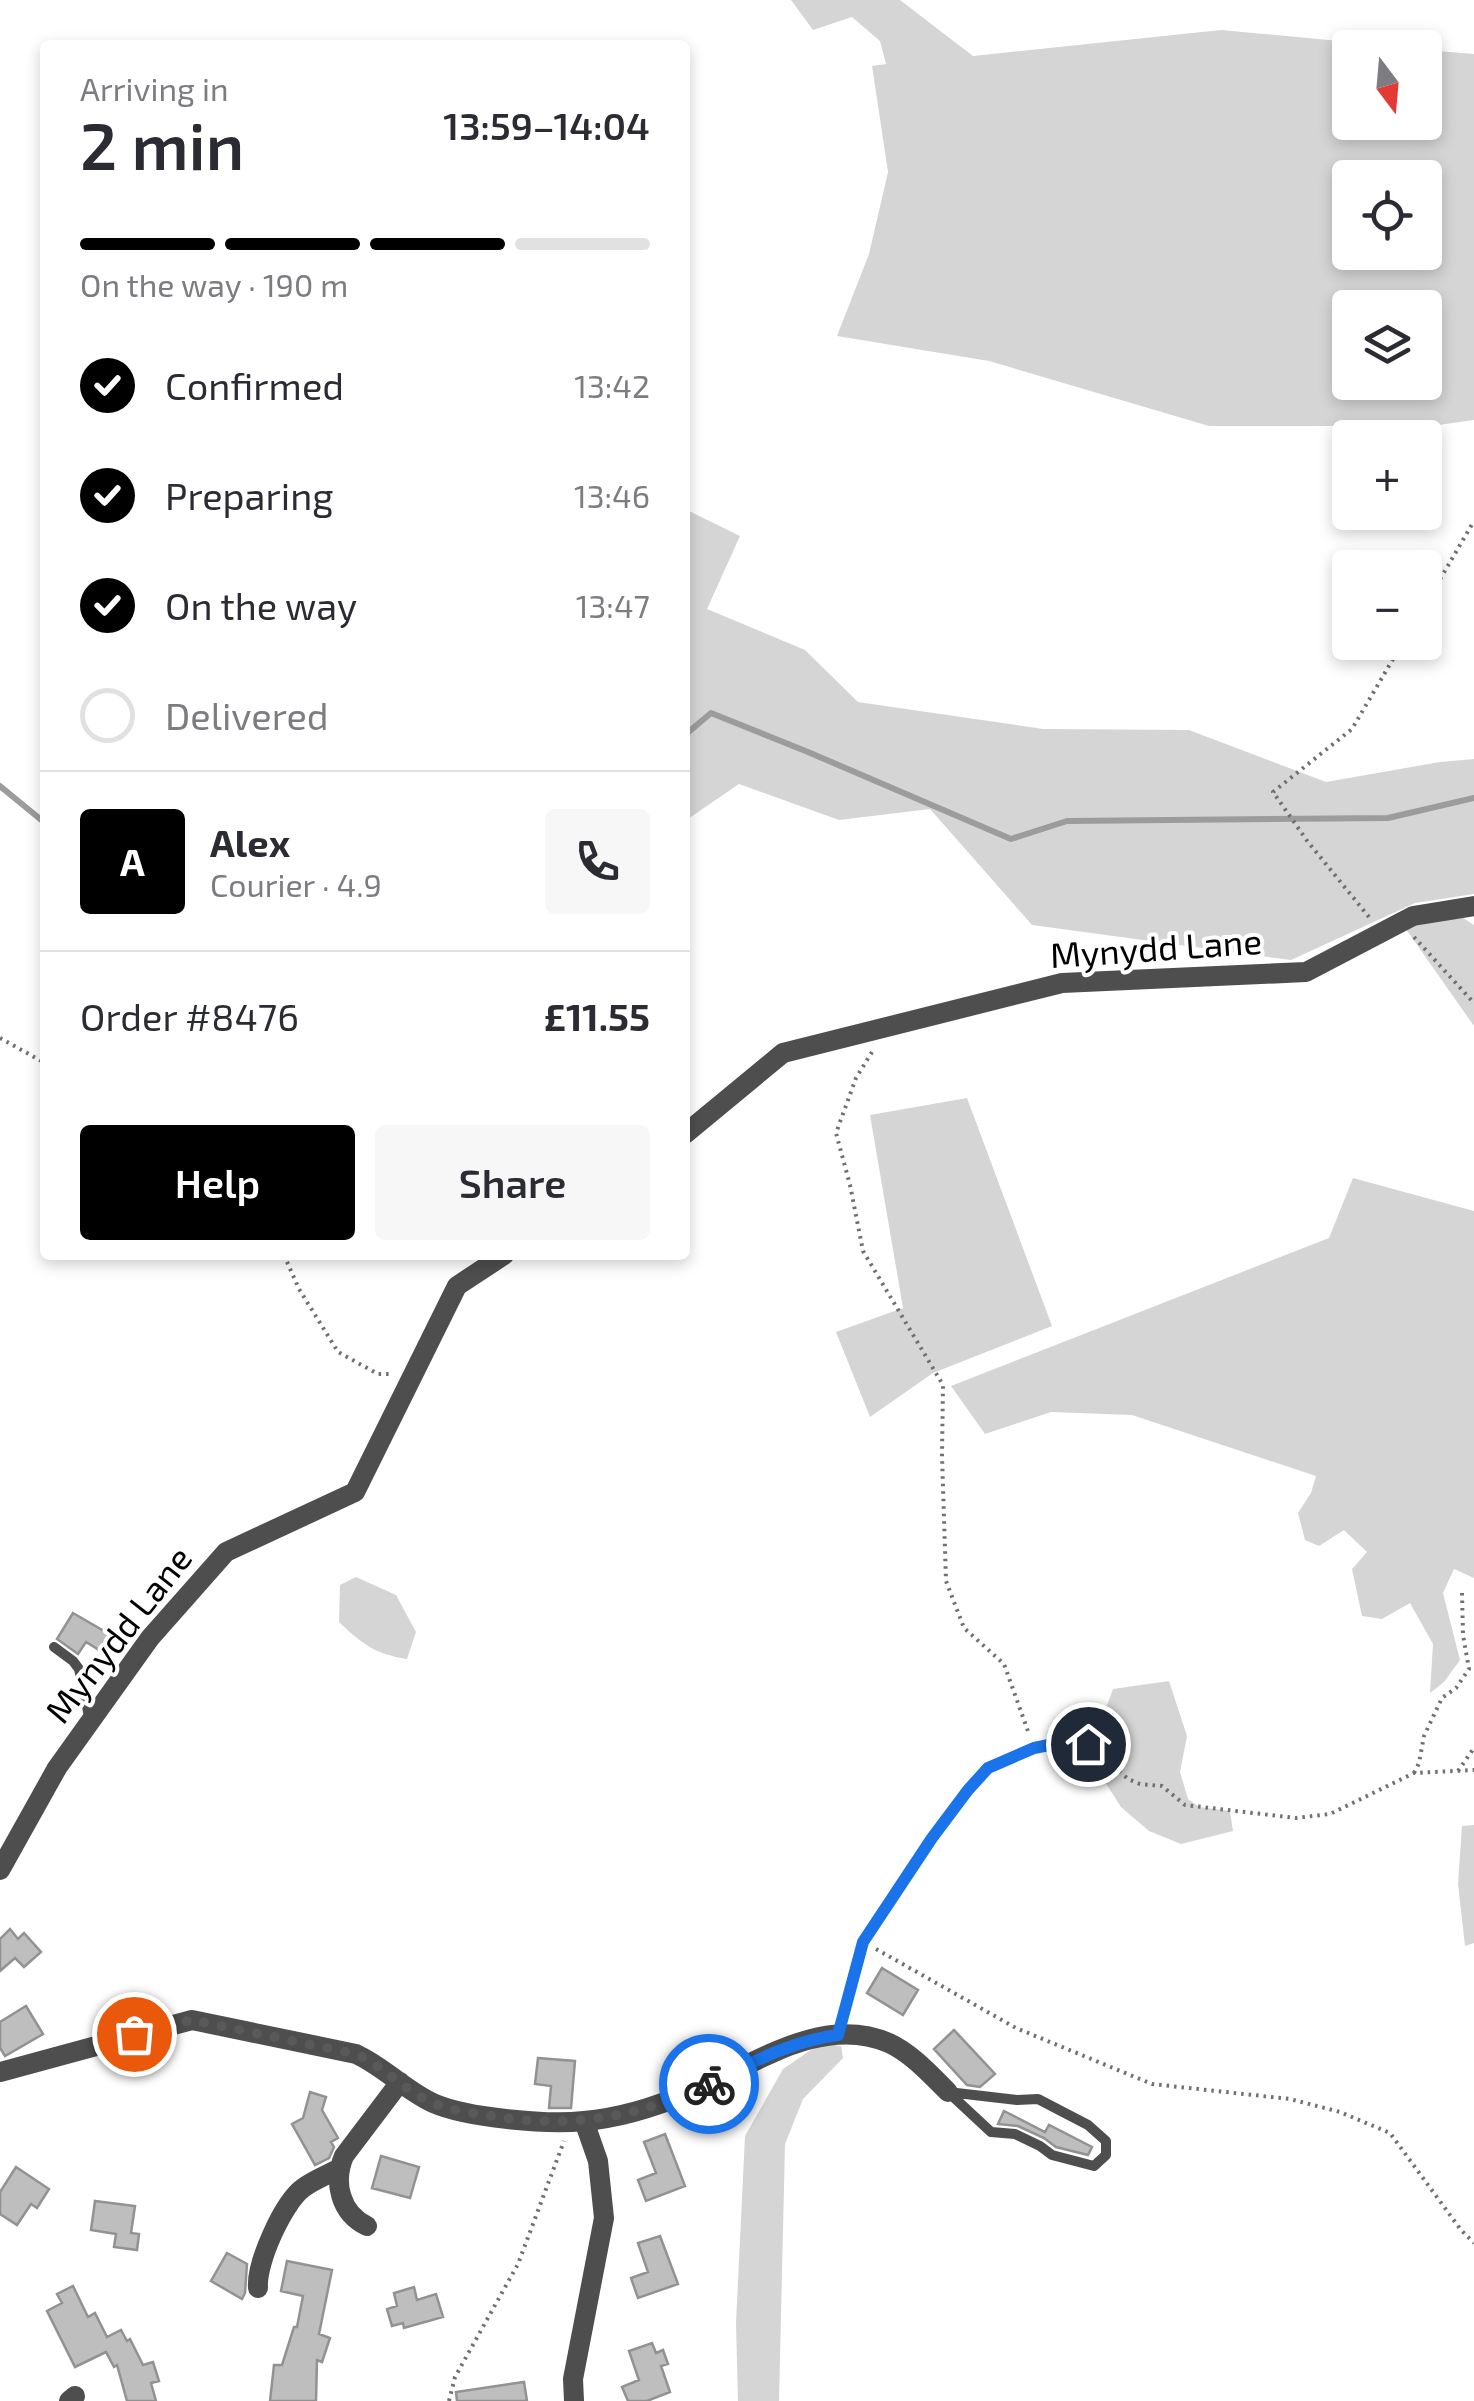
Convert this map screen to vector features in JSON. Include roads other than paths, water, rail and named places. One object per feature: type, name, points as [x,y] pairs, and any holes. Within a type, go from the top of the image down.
[{"type":"street","name":"Mynydd Lane","points":[[690,1130],[783,1053],[1062,983],[1306,972],[1413,916],[1474,906]]},
{"type":"street","name":"Mynydd Lane","points":[[0,1870],[57,1768],[150,1638],[226,1552],[354,1492],[457,1286],[496,1260]]},
{"type":"street","points":[[0,2072],[192,2020],[356,2054],[434,2104],[502,2118],[577,2121],[642,2110],[782,2049],[838,2035],[892,2044],[948,2092]]},
{"type":"street","points":[[367,2226],[351,2215],[345,2204],[339,2192],[338,2169],[400,2082]]},
{"type":"street","points":[[574,2401],[572,2379],[604,2218],[598,2161],[577,2121]]},
{"type":"street","points":[[258,2288],[260,2266],[290,2201],[302,2189],[338,2169]]},
{"type":"lane","points":[[54,1646],[79,1669],[90,1722]]},
{"type":"lane","points":[[838,2035],[863,1942],[968,1790],[988,1768],[1034,1748],[1059,1743],[1088,1744]]},
{"type":"lane","points":[[948,2092],[1017,2100],[1038,2098],[1088,2125],[1106,2141],[1106,2155],[1094,2166],[1052,2155],[1015,2134],[991,2132],[948,2092]]},
{"type":"waterway","points":[[690,731],[711,713],[1011,839],[1067,821],[1388,818],[1474,798]]},
{"type":"waterway","points":[[0,786],[40,819]]}]
